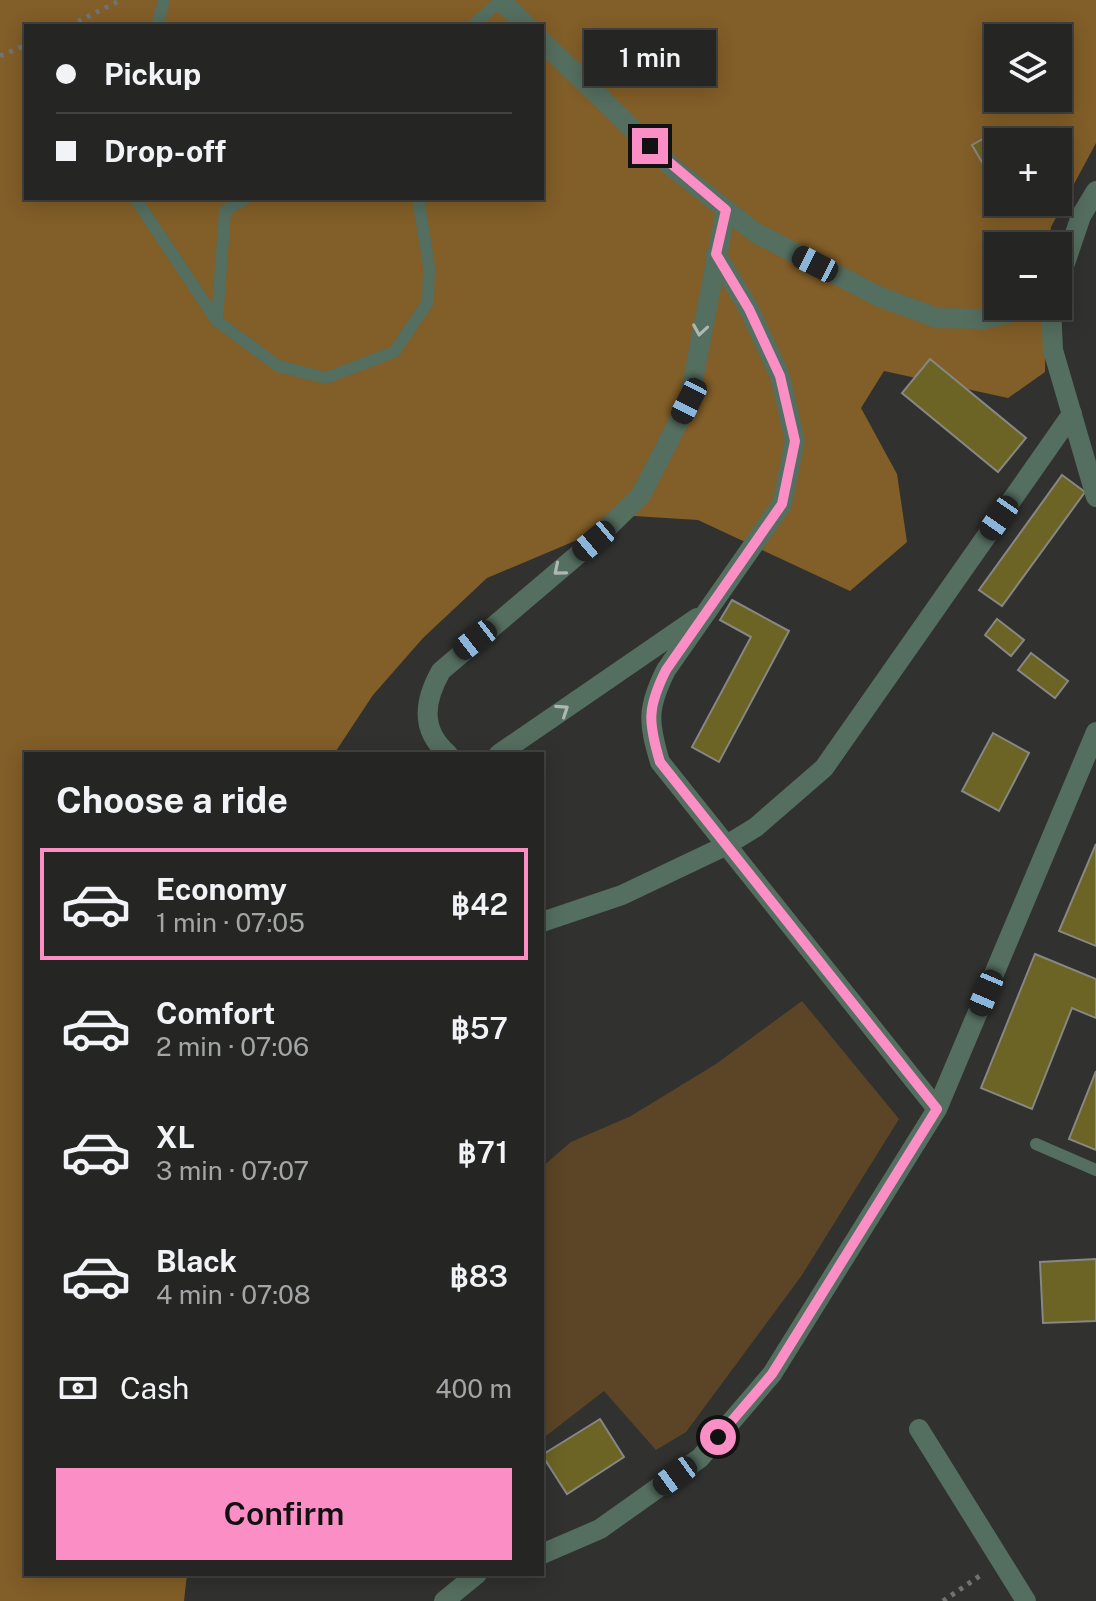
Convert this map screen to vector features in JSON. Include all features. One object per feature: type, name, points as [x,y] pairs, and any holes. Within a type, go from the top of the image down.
[{"type":"street","points":[[501,0],[525,24]]},
{"type":"street","points":[[544,43],[672,167],[756,233],[880,297],[937,318],[984,319]]},
{"type":"street","points":[[1072,243],[1081,216],[1096,191]]},
{"type":"street","points":[[446,752],[434,742],[426,719],[430,692],[441,671],[594,541],[641,495],[689,401],[726,210]]},
{"type":"street","points":[[716,254],[749,309],[780,376],[795,441],[782,504],[666,670],[652,698],[649,727],[660,762],[937,1109]]},
{"type":"street","points":[[1052,320],[1053,350],[1096,497]]},
{"type":"street","points":[[544,921],[622,895],[725,846],[756,827],[824,768],[1072,414]]},
{"type":"street","points":[[502,752],[708,611]]},
{"type":"street","points":[[544,1553],[600,1529],[700,1458],[772,1374],[937,1109],[1096,732]]},
{"type":"street","points":[[919,1429],[1026,1601]]},
{"type":"street","points":[[444,1601],[475,1576]]},
{"type":"lane","points":[[158,24],[164,0]]},
{"type":"lane","points":[[474,24],[501,0]]},
{"type":"lane","points":[[136,200],[217,321],[278,366],[326,378],[394,352],[428,302],[429,266],[418,200]]},
{"type":"lane","points":[[217,321],[225,211],[243,200]]},
{"type":"lane","points":[[1036,1144],[1096,1170]]},
{"type":"path","points":[[73,24],[121,0]]},
{"type":"path","points":[[0,56],[24,46]]},
{"type":"path","points":[[943,1601],[1002,1562]]},
{"type":"shaded area","points":[[0,0],[1096,0],[1096,143],[1072,188],[1072,128],[984,128],[984,216],[1057,216],[1050,232],[984,232],[984,320],[1046,320],[1045,372],[1008,398],[884,371],[861,408],[897,474],[907,542],[850,591],[698,520],[634,516],[487,578],[423,638],[373,695],[335,752],[24,752],[24,1576],[187,1576],[184,1601],[0,1601]]},
{"type":"shaded area","points":[[802,1001],[899,1119],[802,1275],[686,1432],[656,1450],[604,1391],[544,1437],[544,1165],[571,1142],[631,1116],[716,1064]]},
{"type":"building","points":[[984,138],[984,165],[972,145]]},
{"type":"building","points":[[930,359],[1026,438],[998,472],[902,393]]},
{"type":"building","points":[[1062,475],[1085,492],[1002,606],[979,590]]},
{"type":"building","points":[[732,600],[789,631],[719,762],[692,747],[751,637],[720,620]]},
{"type":"building","points":[[997,619],[1024,640],[1011,656],[985,635]]},
{"type":"building","points":[[1031,653],[1068,681],[1055,698],[1018,670]]},
{"type":"building","points":[[993,733],[1029,753],[999,811],[962,791]]},
{"type":"building","points":[[1096,844],[1096,946],[1059,931]]},
{"type":"building","points":[[1035,954],[1096,979],[1096,1018],[1072,1008],[1032,1109],[981,1088]]},
{"type":"building","points":[[1096,1071],[1096,1150],[1069,1139]]},
{"type":"building","points":[[1096,1259],[1096,1321],[1043,1323],[1040,1262]]},
{"type":"building","points":[[600,1419],[624,1457],[567,1494],[544,1454]]},
{"type":"route","points":[[650,146],[726,210],[716,254],[749,309],[780,376],[795,441],[782,504],[666,670],[652,698],[649,727],[660,762],[937,1109],[772,1374],[718,1437]]}]
